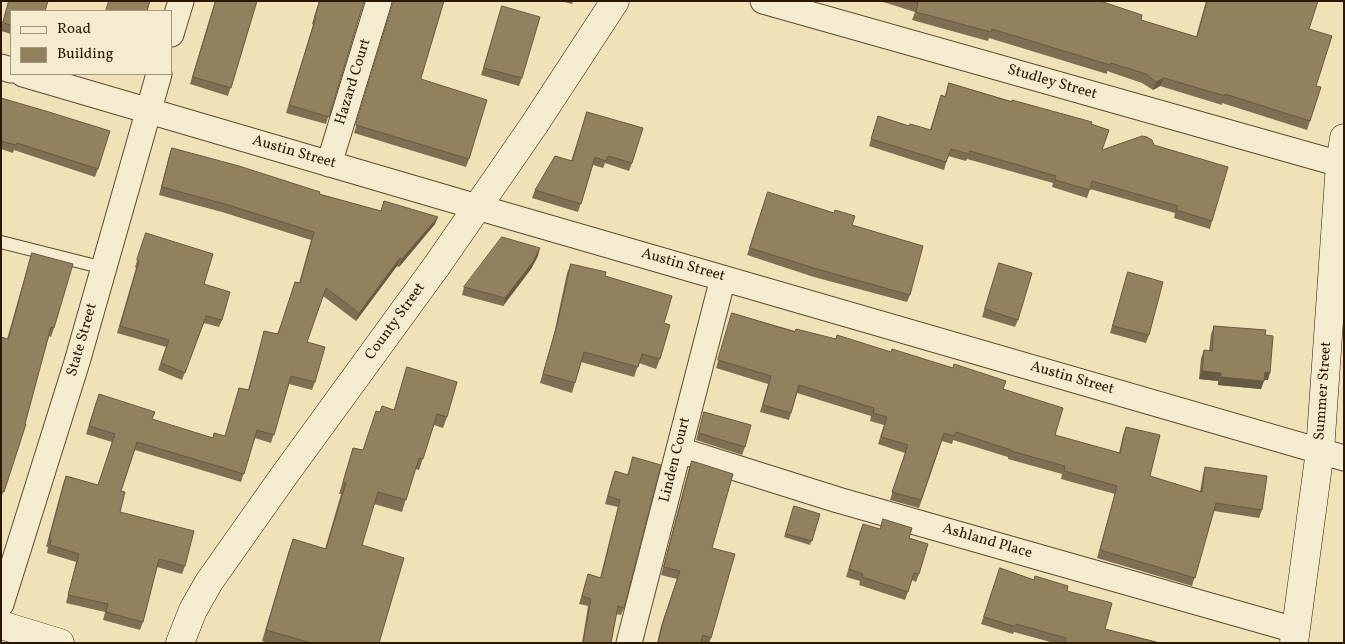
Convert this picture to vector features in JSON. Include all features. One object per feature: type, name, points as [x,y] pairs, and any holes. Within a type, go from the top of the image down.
[{"type":"main road","name":"County Street","points":[[180,643],[193,610],[209,582],[477,207],[616,1]]},
{"type":"main road","name":"Summer Street","points":[[1295,636],[1332,454],[1343,149]]},
{"type":"main road","points":[[1,625],[57,642]]},
{"type":"street","points":[[172,31],[181,1]]},
{"type":"street","name":"Hazard Court","points":[[329,164],[379,1]]},
{"type":"street","name":"Studley Street","points":[[763,1],[1343,149]]},
{"type":"street","name":"Austin Street","points":[[26,75],[1332,454]]},
{"type":"street","name":"State Street","points":[[1,604],[77,362],[159,75]]},
{"type":"street","name":"Linden Court","points":[[629,643],[723,278]]},
{"type":"street","name":"Ashland Place","points":[[679,450],[838,500],[1295,636]]},
{"type":"lane","points":[[1,242],[104,268]]},
{"type":"building","points":[[9,1],[48,1],[45,10],[10,10],[10,25],[3,23]]},
{"type":"building","points":[[109,1],[150,1],[147,10],[106,10]]},
{"type":"building","points":[[216,1],[257,1],[231,88],[193,77]]},
{"type":"building","points":[[320,1],[364,1],[329,117],[289,105]]},
{"type":"building","points":[[394,1],[444,1],[421,79],[487,100],[469,159],[356,125]]},
{"type":"building","points":[[912,1],[1100,1],[1142,15],[1141,20],[1197,37],[1207,1],[1318,1],[1309,29],[1332,36],[1316,86],[1321,87],[1310,121],[1225,94],[1225,96],[1164,78],[1156,82],[1146,74],[992,29],[991,32],[916,12],[918,3]]},
{"type":"building","points":[[502,6],[540,17],[522,78],[484,68]]},
{"type":"building","points":[[949,83],[1012,102],[1012,100],[1092,122],[1091,124],[1109,130],[1102,150],[1142,136],[1152,140],[1154,145],[1228,167],[1212,221],[1176,210],[1178,206],[1092,181],[1090,190],[1055,180],[1056,176],[970,151],[969,154],[951,149],[946,162],[871,139],[878,116],[909,126],[910,124],[931,130],[941,95],[945,97]]},
{"type":"building","points":[[1,98],[110,131],[98,169],[17,143],[16,145],[1,141]]},
{"type":"building","points":[[587,112],[643,128],[632,163],[608,156],[606,161],[595,157],[581,204],[535,190],[555,156],[572,161]]},
{"type":"building","points":[[172,148],[239,166],[320,192],[319,194],[381,211],[384,201],[438,217],[402,259],[400,258],[359,313],[326,288],[307,342],[325,347],[315,382],[291,376],[274,435],[257,430],[244,474],[137,442],[121,491],[125,492],[120,512],[194,531],[185,566],[159,559],[143,622],[106,612],[108,604],[68,595],[79,554],[50,545],[51,539],[49,539],[66,476],[98,485],[115,434],[89,426],[99,394],[155,412],[152,419],[213,438],[214,433],[225,436],[239,388],[249,390],[264,331],[278,334],[295,282],[300,283],[314,232],[225,204],[162,187]]},
{"type":"building","points":[[768,192],[834,213],[835,210],[855,216],[852,225],[923,246],[910,295],[750,248]]},
{"type":"building","points":[[146,233],[213,254],[204,284],[230,292],[222,320],[206,316],[185,373],[161,363],[169,340],[120,326]]},
{"type":"building","points":[[502,237],[540,248],[533,262],[505,298],[464,287]]},
{"type":"building","points":[[32,253],[73,264],[54,328],[51,327],[26,424],[4,492],[1,491],[1,337],[8,339]]},
{"type":"building","points":[[999,263],[1032,273],[1018,320],[985,309]]},
{"type":"building","points":[[571,264],[606,272],[605,276],[672,296],[664,323],[670,325],[660,359],[642,354],[638,367],[584,352],[575,383],[543,374]]},
{"type":"building","points":[[1128,272],[1163,282],[1149,335],[1113,326]]},
{"type":"building","points":[[732,313],[795,332],[796,329],[836,339],[837,335],[891,352],[892,349],[953,368],[954,364],[1006,381],[1003,389],[1063,408],[1055,435],[1120,453],[1126,427],[1160,435],[1150,476],[1202,492],[1205,467],[1267,476],[1262,510],[1216,503],[1195,578],[1100,550],[1117,486],[1064,471],[1065,466],[1011,451],[956,432],[954,436],[944,433],[921,500],[892,492],[908,445],[881,437],[887,417],[873,413],[874,408],[799,385],[791,413],[763,405],[771,376],[718,360]]},
{"type":"building","points":[[1214,326],[1266,330],[1265,335],[1273,336],[1270,373],[1265,372],[1264,381],[1221,377],[1221,373],[1202,371],[1204,350],[1212,351]]},
{"type":"building","points":[[407,367],[457,382],[447,417],[437,414],[423,459],[419,458],[406,500],[378,492],[362,545],[404,558],[379,643],[311,643],[266,630],[293,539],[326,549],[346,483],[343,482],[353,448],[363,450],[376,411],[380,412],[382,406],[394,410]]},
{"type":"building","points":[[704,412],[751,425],[745,447],[699,433]]},
{"type":"building","points":[[633,457],[661,465],[624,608],[618,606],[611,643],[583,643],[591,599],[582,596],[588,574],[601,578],[620,500],[608,496],[615,471],[628,475]]},
{"type":"building","points":[[692,461],[733,474],[712,548],[735,554],[711,638],[703,635],[701,643],[658,643],[680,571],[664,567]]},
{"type":"building","points":[[794,506],[820,514],[812,541],[786,534]]},
{"type":"building","points":[[883,519],[912,528],[909,538],[928,544],[919,574],[914,573],[908,592],[862,577],[863,574],[849,569],[863,524],[880,529]]},
{"type":"building","points":[[1000,568],[1034,580],[1035,576],[1068,586],[1067,591],[1112,603],[1105,629],[1160,643],[1065,643],[1066,638],[1016,624],[1016,627],[984,617]]}]
